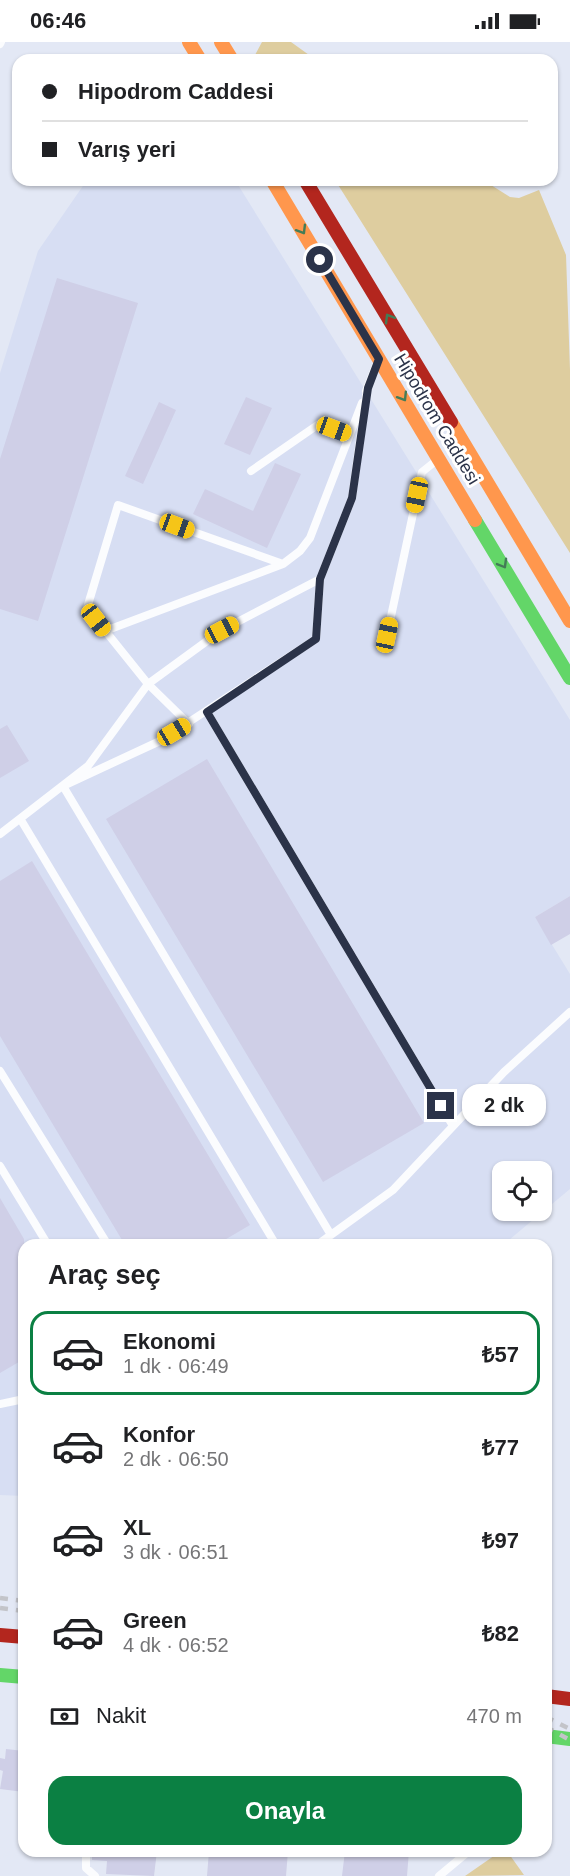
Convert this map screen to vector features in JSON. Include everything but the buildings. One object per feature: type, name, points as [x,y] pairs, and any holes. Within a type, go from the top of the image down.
[{"type":"main road","name":"Hipodrom Caddesi","points":[[276,186],[440,457],[570,678]]},
{"type":"main road","name":"Hipodrom Caddesi","points":[[309,186],[570,621]]},
{"type":"main road","points":[[0,1635],[18,1636]]},
{"type":"main road","points":[[0,1675],[18,1676]]},
{"type":"main road","points":[[552,1697],[570,1699]]},
{"type":"main road","points":[[552,1736],[570,1738]]},
{"type":"lane","points":[[105,631],[283,564],[300,551],[310,538],[379,359]]},
{"type":"lane","points":[[63,786],[160,741],[316,639],[320,579],[352,498],[368,388]]},
{"type":"lane","points":[[250,471],[319,424],[349,435]]},
{"type":"lane","points":[[387,635],[422,472],[440,457]]},
{"type":"lane","points":[[189,724],[148,684],[87,608],[118,505],[283,564]]},
{"type":"lane","points":[[0,834],[88,766],[148,684],[222,630],[320,579]]},
{"type":"lane","points":[[207,712],[453,1126]]},
{"type":"lane","points":[[63,786],[331,1235]]},
{"type":"lane","points":[[21,820],[272,1239]]},
{"type":"lane","points":[[325,1239],[393,1190],[520,1057],[570,1012]]},
{"type":"lane","points":[[0,1071],[104,1239]]},
{"type":"lane","points":[[0,1166],[44,1239]]},
{"type":"lane","points":[[0,1404],[18,1400]]},
{"type":"lane","points":[[86,1857],[86,1868],[95,1876]]},
{"type":"lane","points":[[439,1876],[462,1857]]},
{"type":"shaded area","points":[[262,42],[291,42],[308,54],[256,54]]},
{"type":"shaded area","points":[[83,186],[239,186],[570,720],[570,896],[535,917],[570,974],[570,1189],[552,1204],[552,1161],[492,1161],[492,1221],[532,1221],[510,1239],[18,1239],[18,1496],[0,1495],[0,373],[38,251]]},
{"type":"shaded area","points":[[339,186],[493,186],[510,197],[519,198],[539,190],[566,255],[570,370],[570,553]]},
{"type":"shaded area","points":[[492,1857],[511,1857],[524,1875],[465,1876]]},
{"type":"railway","points":[[0,1598],[18,1600]]},
{"type":"railway","points":[[0,1608],[18,1610]]},
{"type":"railway","points":[[552,1720],[570,1729]]},
{"type":"railway","points":[[552,1730],[570,1740]]},
{"type":"traffic: fast","points":[[475,520],[570,678]]},
{"type":"traffic: fast","points":[[0,1675],[18,1676]]},
{"type":"traffic: fast","points":[[552,1737],[570,1739]]},
{"type":"traffic: slow","points":[[189,42],[196,54]]},
{"type":"traffic: slow","points":[[221,42],[228,54]]},
{"type":"traffic: slow","points":[[276,186],[475,520]]},
{"type":"traffic: slow","points":[[451,422],[570,621]]},
{"type":"traffic: jam","points":[[309,186],[451,422]]},
{"type":"traffic: jam","points":[[0,1635],[18,1636]]},
{"type":"traffic: jam","points":[[552,1697],[570,1699]]},
{"type":"route","points":[[320,260],[379,359],[368,388],[352,498],[320,579],[316,639],[207,712],[441,1106]]}]
